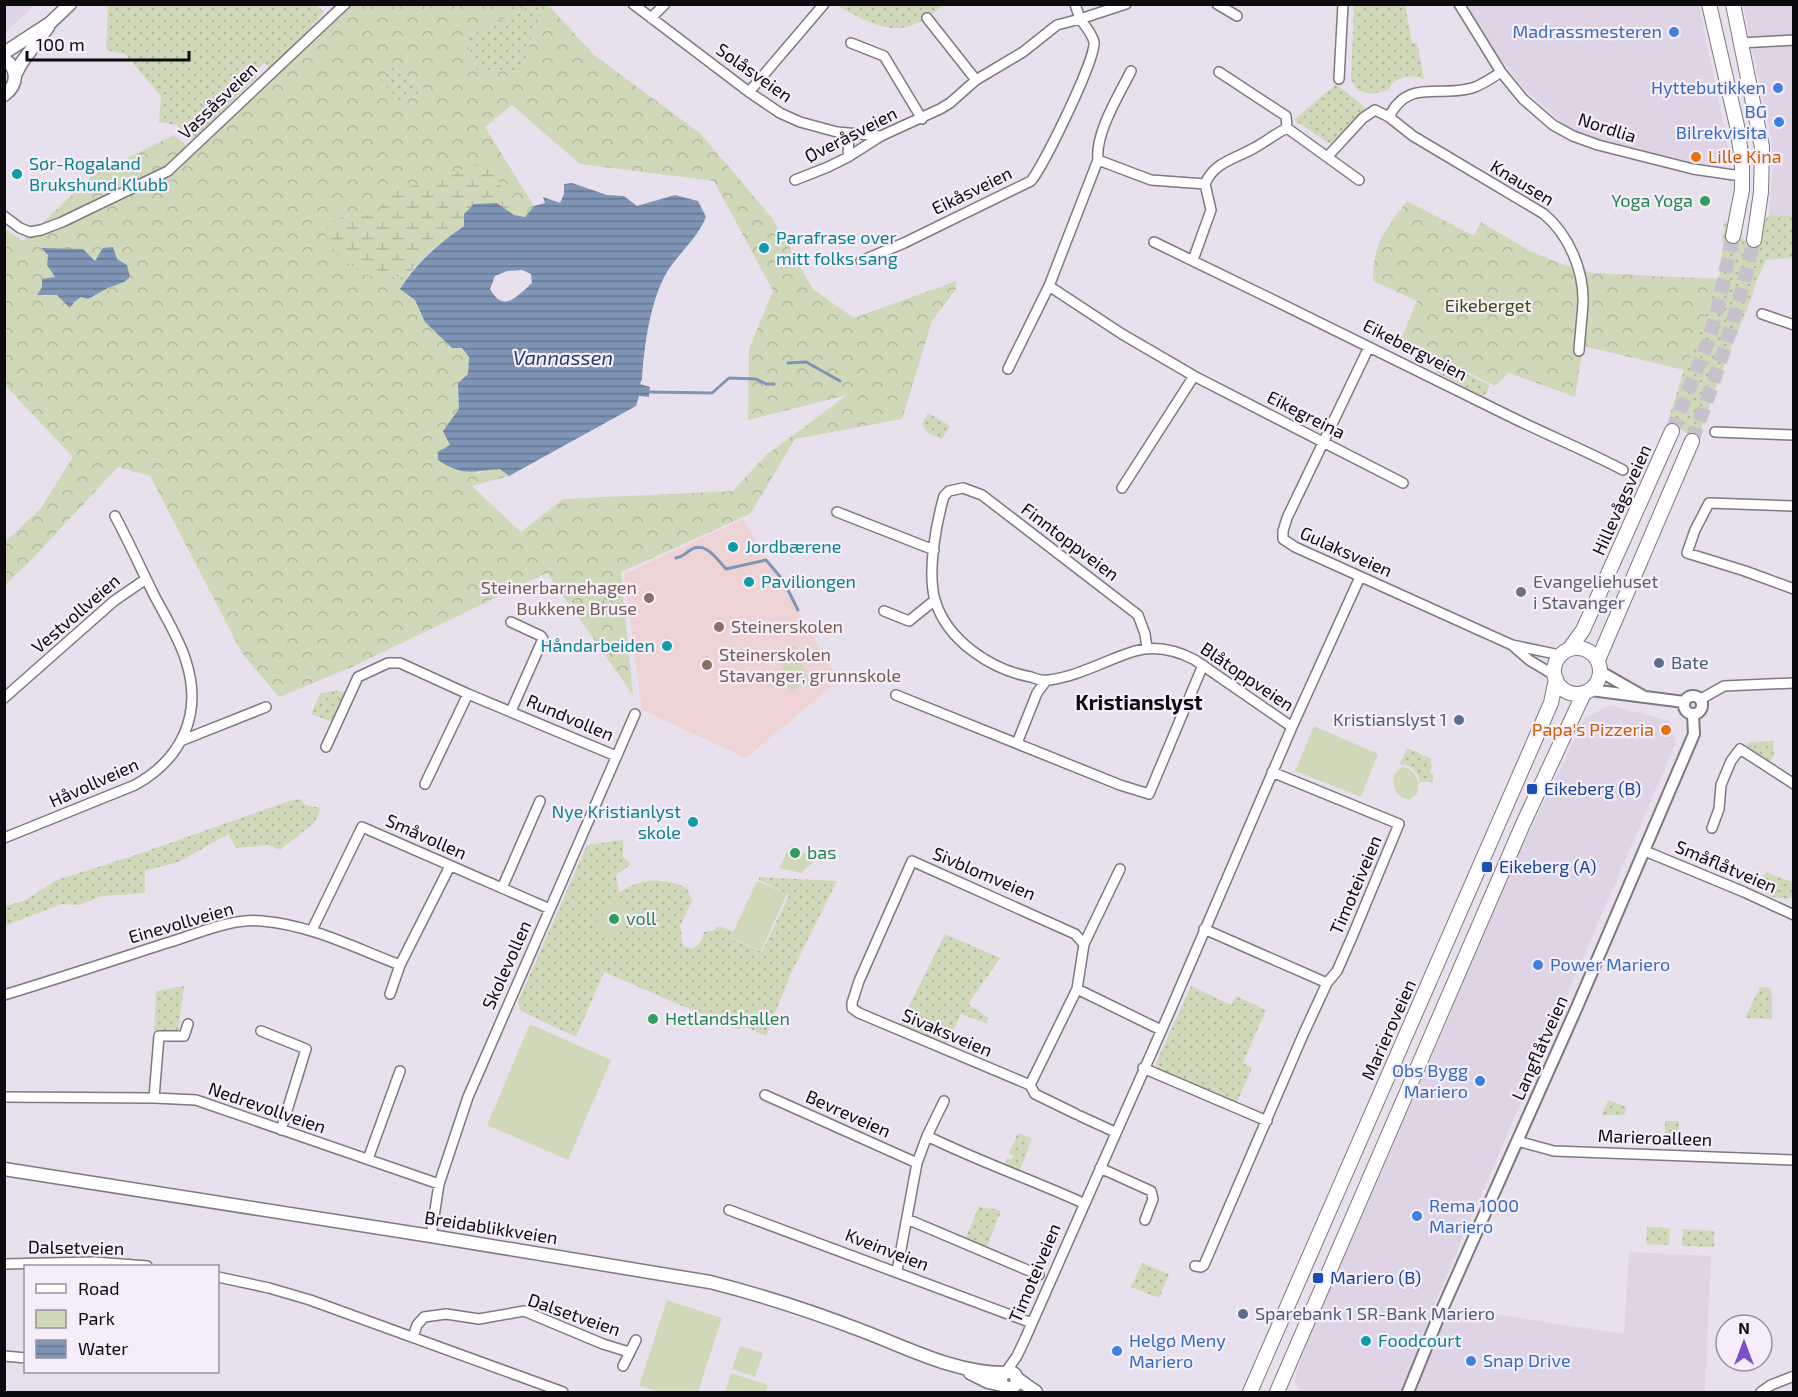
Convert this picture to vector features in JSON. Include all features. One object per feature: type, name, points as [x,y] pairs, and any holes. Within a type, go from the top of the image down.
[{"type":"main road","points":[[4,53],[44,29],[70,4]]},
{"type":"main road","points":[[1709,4],[1737,126],[1742,160],[1742,190],[1733,236]]},
{"type":"main road","points":[[1733,4],[1762,147],[1761,192],[1754,240]]},
{"type":"main road","points":[[4,95],[12,88],[15,75],[44,29]]},
{"type":"main road","points":[[4,59],[13,67],[15,75]]},
{"type":"main road","name":"Hillevågsveien","points":[[1565,652],[1583,630],[1672,430]]},
{"type":"main road","points":[[1277,1392],[1523,824],[1587,691],[1597,683],[1599,666],[1692,441]]},
{"type":"main road","points":[[1587,691],[1569,692],[1561,687],[1555,677],[1554,666],[1565,652],[1579,647],[1587,650],[1599,666]]},
{"type":"main road","name":"Marieroveien","points":[[1250,1392],[1551,703],[1555,677]]},
{"type":"main road","name":"Breidablikkveien","points":[[4,1169],[711,1282],[831,1320],[961,1368],[1011,1381],[1036,1392]]},
{"type":"street","name":"Vassåsveien","points":[[4,216],[20,228],[30,232],[41,230],[168,171],[345,4]]},
{"type":"street","name":"Solåsveien","points":[[633,4],[780,113],[800,122],[849,134],[881,136]]},
{"type":"street","points":[[651,18],[665,4]]},
{"type":"street","points":[[749,92],[824,4]]},
{"type":"street","points":[[1075,4],[1080,19]]},
{"type":"street","name":"Øveråsveien","points":[[795,180],[849,157],[881,136],[922,119],[950,103],[976,81],[1023,52],[1057,25],[1126,4]]},
{"type":"street","points":[[1217,4],[1237,16]]},
{"type":"street","points":[[1339,79],[1343,4]]},
{"type":"street","name":"Nordlia","points":[[1459,4],[1501,72],[1523,99],[1553,125],[1573,136],[1598,145],[1693,169],[1734,175]]},
{"type":"street","points":[[927,18],[976,81]]},
{"type":"street","name":"Eikåsveien","points":[[861,261],[904,243],[1031,181],[1041,169],[1094,48],[1091,34],[1080,19]]},
{"type":"street","points":[[1741,43],[1794,40]]},
{"type":"street","name":"Øveråsveien","points":[[851,44],[884,56],[922,119]]},
{"type":"street","points":[[1008,369],[1048,286],[1098,160],[1101,135],[1131,70]]},
{"type":"street","points":[[1220,72],[1286,116],[1287,128]]},
{"type":"street","points":[[1328,156],[1370,112],[1375,110],[1389,117],[1395,106],[1410,93],[1470,89],[1501,72]]},
{"type":"street","name":"Knausen","points":[[1389,117],[1413,136],[1535,208],[1559,229],[1575,260],[1582,283],[1583,303],[1579,351]]},
{"type":"street","points":[[1287,128],[1359,180]]},
{"type":"street","points":[[1193,260],[1211,210],[1205,184],[1207,179],[1220,164],[1254,148],[1287,128]]},
{"type":"street","points":[[849,134],[849,157]]},
{"type":"street","points":[[1098,160],[1151,180],[1205,184]]},
{"type":"street","name":"Eikebergveien","points":[[1154,242],[1623,470]]},
{"type":"street","name":"Eikegreina","points":[[1048,286],[1122,334],[1194,376],[1403,483]]},
{"type":"street","points":[[1762,314],[1794,325]]},
{"type":"street","name":"Gulaksveien","points":[[1369,347],[1287,518],[1282,535],[1287,543],[1512,645],[1565,652]]},
{"type":"street","points":[[1122,488],[1194,376]]},
{"type":"street","points":[[1715,432],[1794,435]]},
{"type":"street","name":"Finntoppveien","points":[[934,550],[944,496],[949,491],[963,488],[982,495],[1138,615],[1147,648]]},
{"type":"street","points":[[1794,506],[1709,503],[1695,530],[1687,553],[1745,571],[1794,590]]},
{"type":"street","points":[[837,512],[934,550],[935,600],[950,628],[990,663],[1005,671],[1046,681],[1037,693],[1017,743]]},
{"type":"street","name":"Vestvollveien","points":[[4,698],[114,601],[146,579],[115,516]]},
{"type":"street","name":"Timoteiveien","points":[[1011,1381],[1017,1356],[1083,1203],[1360,577]]},
{"type":"street","name":"Håvollveien","points":[[4,838],[152,776],[183,740],[190,717],[189,672],[183,651],[146,579]]},
{"type":"street","points":[[884,611],[909,621],[935,600]]},
{"type":"street","name":"Rundvollen","points":[[511,622],[543,639],[511,711]]},
{"type":"street","points":[[1512,645],[1529,660],[1555,677]]},
{"type":"street","name":"Blåtoppveien","points":[[1046,681],[1147,648],[1180,653],[1203,665],[1292,727]]},
{"type":"street","name":"Rundvollen","points":[[326,747],[358,677],[388,663],[400,663],[616,756]]},
{"type":"street","points":[[896,696],[1149,794],[1203,665]]},
{"type":"street","points":[[1599,666],[1643,696]]},
{"type":"street","points":[[1587,691],[1684,702],[1692,695],[1701,699],[1724,686],[1794,683]]},
{"type":"street","points":[[425,784],[468,694]]},
{"type":"street","name":"Langflåtveien","points":[[1408,1392],[1645,850],[1694,734],[1694,715],[1702,709],[1701,699]]},
{"type":"street","points":[[1684,702],[1684,708],[1688,713],[1694,715]]},
{"type":"street","name":"Håvollveien","points":[[183,740],[266,707]]},
{"type":"street","name":"Skolevollen","points":[[431,1236],[439,1184],[468,1097],[635,714]]},
{"type":"street","points":[[1712,828],[1719,809],[1721,785],[1731,761],[1740,749],[1794,783]]},
{"type":"street","name":"Timoteiveien","points":[[1195,1266],[1204,1265],[1327,983],[1337,971],[1399,824],[1272,772]]},
{"type":"street","points":[[502,888],[540,801]]},
{"type":"street","name":"Småvollen","points":[[312,930],[362,827],[550,909]]},
{"type":"street","name":"Småflåtveien","points":[[1645,850],[1794,915]]},
{"type":"street","name":"Sivblomveien","points":[[852,1008],[859,981],[912,861],[1050,921],[1075,934],[1084,944]]},
{"type":"street","points":[[390,993],[400,965],[450,866]]},
{"type":"street","points":[[1030,1085],[1077,989],[1084,944],[1120,869]]},
{"type":"street","name":"Einevollveien","points":[[4,995],[198,933],[239,922],[259,920],[312,930],[400,965]]},
{"type":"street","points":[[1204,929],[1327,983]]},
{"type":"street","points":[[1077,989],[1161,1030]]},
{"type":"street","name":"Sivaksveien","points":[[852,1008],[1030,1085],[1035,1094],[1115,1132]]},
{"type":"street","points":[[154,1098],[159,1036],[184,1036],[188,1024]]},
{"type":"street","points":[[261,1031],[306,1049],[281,1130]]},
{"type":"street","points":[[1143,1068],[1267,1122]]},
{"type":"street","points":[[368,1159],[400,1071]]},
{"type":"street","name":"Bevreveien","points":[[765,1095],[917,1163]]},
{"type":"street","name":"Nedrevollveien","points":[[4,1097],[196,1100],[439,1184]]},
{"type":"street","points":[[897,1271],[917,1163],[944,1101]]},
{"type":"street","points":[[927,1136],[966,1155],[1020,1175],[1083,1203]]},
{"type":"street","name":"Marieroalleen","points":[[1517,1141],[1554,1151],[1794,1160]]},
{"type":"street","points":[[1100,1168],[1151,1191],[1154,1199],[1144,1220]]},
{"type":"street","name":"Kveinveien","points":[[729,1210],[1032,1323]]},
{"type":"street","points":[[907,1219],[1039,1275]]},
{"type":"street","name":"Dalsetveien","points":[[4,1263],[95,1262],[134,1265]]},
{"type":"street","points":[[219,1277],[310,1300],[562,1392]]},
{"type":"street","name":"Dalsetveien","points":[[413,1337],[417,1325],[424,1317],[446,1314],[478,1319],[524,1311],[603,1344],[629,1352]]},
{"type":"street","name":"Dalsetveien","points":[[623,1366],[636,1340]]},
{"type":"street","points":[[4,1356],[24,1358]]},
{"type":"street","points":[[1761,1392],[1771,1385],[1794,1376]]},
{"type":"shaded area","points":[[5,4],[35,4],[35,5],[5,33]]},
{"type":"shaded area","points":[[1466,5],[1699,5],[1731,162],[1691,164],[1587,137],[1570,130],[1523,88],[1491,47]]},
{"type":"shaded area","points":[[1743,5],[1793,5],[1793,216],[1769,215],[1773,160],[1771,138]]},
{"type":"shaded area","name":"Steinerskolen","points":[[743,519],[839,680],[746,758],[642,710],[624,574]]},
{"type":"shaded area","points":[[1610,705],[1670,721],[1676,742],[1434,1305],[1624,1334],[1629,1252],[1711,1256],[1705,1392],[1300,1392],[1294,1381],[1308,1338],[1444,1029],[1497,898],[1585,718]]},
{"type":"green space","points":[[315,4],[324,12],[273,70],[264,63],[254,72],[257,77],[192,141],[176,125],[159,122],[161,96],[125,54],[106,50],[108,5]]},
{"type":"green space","points":[[331,5],[532,5],[465,38],[478,72],[496,70],[523,72],[539,5],[548,5],[594,55],[701,134],[773,219],[813,289],[854,318],[956,281],[956,289],[932,321],[902,419],[795,439],[750,514],[621,572],[633,695],[547,573],[352,667],[279,697],[242,653],[150,476],[118,467],[5,585],[5,542],[41,508],[73,457],[5,385],[5,229],[23,241],[93,175],[174,135],[195,153],[329,25],[327,13],[334,7]],"holes":[[[394,67],[425,90],[401,103],[380,79]],[[512,105],[580,164],[714,181],[773,291],[749,349],[748,420],[847,395],[765,456],[733,491],[563,499],[521,532],[472,486],[509,476],[500,469],[486,470],[478,474],[443,431],[459,409],[458,384],[468,374],[469,356],[462,348],[425,322],[415,300],[400,289],[407,277],[365,275],[343,216],[361,217],[379,214],[488,161],[514,215],[525,217],[534,206],[485,127]],[[41,249],[95,262],[124,282],[88,299],[81,297],[74,302],[57,295],[38,294],[42,287],[55,277],[47,265],[48,255]]]},
{"type":"green space","points":[[532,5],[539,5],[523,72],[496,70],[478,72],[465,38]]},
{"type":"green space","points":[[840,5],[943,5],[916,24],[904,28],[892,28],[868,21]]},
{"type":"green space","points":[[1354,5],[1405,5],[1412,43],[1417,43],[1424,79],[1408,76],[1398,79],[1387,91],[1371,94],[1357,90],[1351,79]]},
{"type":"green space","points":[[393,67],[425,90],[401,103],[379,79]]},
{"type":"green space","points":[[1336,84],[1366,108],[1330,144],[1294,120]]},
{"type":"green space","points":[[489,161],[514,215],[497,203],[426,255],[407,277],[365,275],[338,256],[324,232],[342,217],[379,214],[384,201],[393,192]]},
{"type":"green space","name":"Eikeberget","points":[[1407,201],[1474,236],[1481,222],[1528,250],[1564,265],[1593,273],[1719,279],[1684,370],[1583,346],[1575,397],[1509,373],[1495,386],[1401,339],[1417,301],[1373,281],[1378,246]]},
{"type":"green space","points":[[1769,215],[1793,216],[1793,258],[1766,260],[1693,451],[1691,437],[1684,431],[1676,429],[1662,440],[1684,370],[1719,279],[1725,221],[1733,236],[1749,241]]},
{"type":"green space","points":[[1441,361],[1490,385],[1484,397],[1436,372]]},
{"type":"green space","points":[[928,413],[950,426],[942,439],[928,433],[922,424]]},
{"type":"green space","points":[[795,645],[809,682],[790,691],[776,652]]},
{"type":"green space","points":[[337,690],[347,693],[335,723],[311,714],[320,694]]},
{"type":"green space","points":[[1314,726],[1378,754],[1361,797],[1295,771]]},
{"type":"green space","points":[[1773,741],[1774,756],[1770,761],[1746,746],[1750,742]]},
{"type":"green space","points":[[1407,748],[1430,758],[1432,767],[1429,772],[1433,774],[1433,782],[1420,782],[1413,769],[1400,764]]},
{"type":"green space","points":[[1401,767],[1414,773],[1418,780],[1417,794],[1409,800],[1401,797],[1394,787],[1394,775]]},
{"type":"green space","points":[[300,799],[305,805],[321,808],[315,822],[280,850],[268,845],[236,848],[228,834],[181,861],[145,871],[145,893],[103,896],[78,905],[61,904],[5,926],[5,906],[24,901],[57,880]]},
{"type":"green space","points":[[623,840],[623,857],[631,864],[616,875],[619,892],[638,883],[650,881],[669,882],[684,887],[689,892],[692,901],[680,926],[683,946],[692,949],[701,942],[704,932],[715,930],[717,926],[733,931],[731,938],[762,952],[789,895],[759,880],[759,877],[837,881],[792,971],[766,1036],[743,1026],[738,1030],[604,972],[576,1037],[521,1011],[518,1002],[587,845]]},
{"type":"green space","name":"bas","points":[[791,845],[815,861],[801,873],[779,868]]},
{"type":"green space","points":[[1767,872],[1793,882],[1793,897],[1770,896],[1758,887],[1759,881]]},
{"type":"green space","points":[[757,881],[787,894],[761,951],[731,937]]},
{"type":"green space","name":"voll","points":[[619,897],[636,914],[610,941],[593,925]]},
{"type":"green space","points":[[945,934],[1000,958],[968,1004],[989,1018],[986,1023],[961,1014],[947,1044],[900,1024]]},
{"type":"green space","points":[[184,986],[178,1032],[154,1031],[156,991]]},
{"type":"green space","points":[[1191,986],[1231,1005],[1236,996],[1266,1010],[1243,1063],[1252,1068],[1236,1104],[1159,1070],[1156,1063]]},
{"type":"green space","points":[[1760,987],[1770,988],[1772,1019],[1745,1018]]},
{"type":"green space","points":[[530,1024],[611,1060],[568,1160],[487,1125]]},
{"type":"green space","points":[[1608,1100],[1626,1107],[1625,1115],[1602,1115]]},
{"type":"green space","points":[[1665,1121],[1679,1121],[1679,1138],[1668,1138],[1665,1134]]},
{"type":"green space","points":[[1018,1133],[1032,1139],[1020,1170],[1004,1166],[1007,1158],[1011,1160],[1014,1156],[1009,1153]]},
{"type":"green space","points":[[979,1206],[1001,1211],[987,1246],[977,1246],[965,1240]]},
{"type":"green space","points":[[1647,1227],[1670,1228],[1669,1245],[1646,1244]]},
{"type":"green space","points":[[1683,1229],[1714,1231],[1714,1247],[1682,1246]]},
{"type":"green space","points":[[1142,1263],[1169,1274],[1159,1298],[1131,1287]]},
{"type":"green space","points":[[667,1300],[722,1318],[698,1392],[660,1392],[639,1386]]},
{"type":"green space","points":[[740,1346],[763,1353],[755,1377],[732,1369]]},
{"type":"green space","points":[[731,1373],[768,1385],[765,1392],[725,1392]]},
{"type":"water","name":"Vannassen","points":[[572,183],[607,195],[624,196],[637,206],[675,195],[698,201],[706,217],[694,237],[671,266],[658,290],[647,336],[640,384],[650,387],[649,397],[639,396],[636,406],[509,476],[500,469],[468,472],[455,469],[438,460],[438,452],[450,445],[443,431],[459,409],[458,383],[468,374],[469,357],[462,348],[452,348],[425,322],[415,300],[400,289],[429,254],[464,226],[464,214],[474,204],[497,203],[514,215],[525,217],[534,206],[545,203],[543,197],[560,203],[564,194],[564,184]],"holes":[[[522,270],[531,274],[532,283],[511,300],[505,302],[500,300],[490,289],[495,276],[507,271]]]},
{"type":"water","points":[[113,247],[117,259],[127,265],[130,277],[124,282],[88,299],[81,297],[70,308],[57,295],[37,295],[42,287],[42,279],[55,277],[47,265],[48,255],[41,248],[83,249],[95,261],[103,248]]},
{"type":"waterway","points":[[788,363],[806,362],[840,381]]},
{"type":"waterway","points":[[649,392],[712,393],[729,378],[756,379],[766,384],[774,384]]},
{"type":"waterway","points":[[676,558],[700,547],[710,552],[726,569],[766,560],[783,580],[798,610]]},
{"type":"tunnel","points":[[1672,431],[1708,342],[1733,236]]},
{"type":"tunnel","points":[[1692,441],[1727,341],[1754,240]]},
{"type":"place","name":"Madrassmesteren","points":[[1674,32]]},
{"type":"place","name":"Hyttebutikken","points":[[1778,88]]},
{"type":"place","name":"BG Bilrekvisita","points":[[1779,122]]},
{"type":"place","name":"Lille Kina","points":[[1696,157]]},
{"type":"place","name":"Sør-Rogaland Brukshund Klubb","points":[[17,174]]},
{"type":"place","name":"Yoga Yoga","points":[[1705,201]]},
{"type":"place","name":"Parafrase over mitt folks sang","points":[[764,248]]},
{"type":"place","name":"Jordbærene","points":[[733,547]]},
{"type":"place","name":"Paviliongen","points":[[749,582]]},
{"type":"place","name":"Evangeliehuset i Stavanger","points":[[1521,592]]},
{"type":"place","name":"Steinerbarnehagen Bukkene Bruse","points":[[649,598]]},
{"type":"place","name":"Steinerskolen","points":[[719,627]]},
{"type":"place","name":"Håndarbeiden","points":[[667,646]]},
{"type":"place","name":"Bate","points":[[1659,663]]},
{"type":"place","name":"Steinerskolen Stavanger, grunnskole","points":[[707,665]]},
{"type":"place","name":"Kristianslyst 1","points":[[1459,720]]},
{"type":"place","name":"Papa's Pizzeria","points":[[1666,730]]},
{"type":"place","name":"Eikeberg (B)","points":[[1532,789]]},
{"type":"place","name":"Nye Kristianlyst skole","points":[[693,822]]},
{"type":"place","name":"bas","points":[[795,853]]},
{"type":"place","name":"Eikeberg (A)","points":[[1487,867]]},
{"type":"place","name":"voll","points":[[614,919]]},
{"type":"place","name":"Power Mariero","points":[[1538,965]]},
{"type":"place","name":"Hetlandshallen","points":[[653,1019]]},
{"type":"place","name":"Obs Bygg Mariero","points":[[1480,1081]]},
{"type":"place","name":"Rema 1000 Mariero","points":[[1417,1216]]},
{"type":"place","name":"Mariero (B)","points":[[1318,1278]]},
{"type":"place","name":"Sparebank 1 SR-Bank Mariero","points":[[1243,1314]]},
{"type":"place","name":"Foodcourt","points":[[1366,1341]]},
{"type":"place","name":"Helgø Meny Mariero","points":[[1117,1351]]},
{"type":"place","name":"Snap Drive","points":[[1471,1361]]},
{"type":"district","name":"Kristianslyst","points":[[1139,703]]}]
